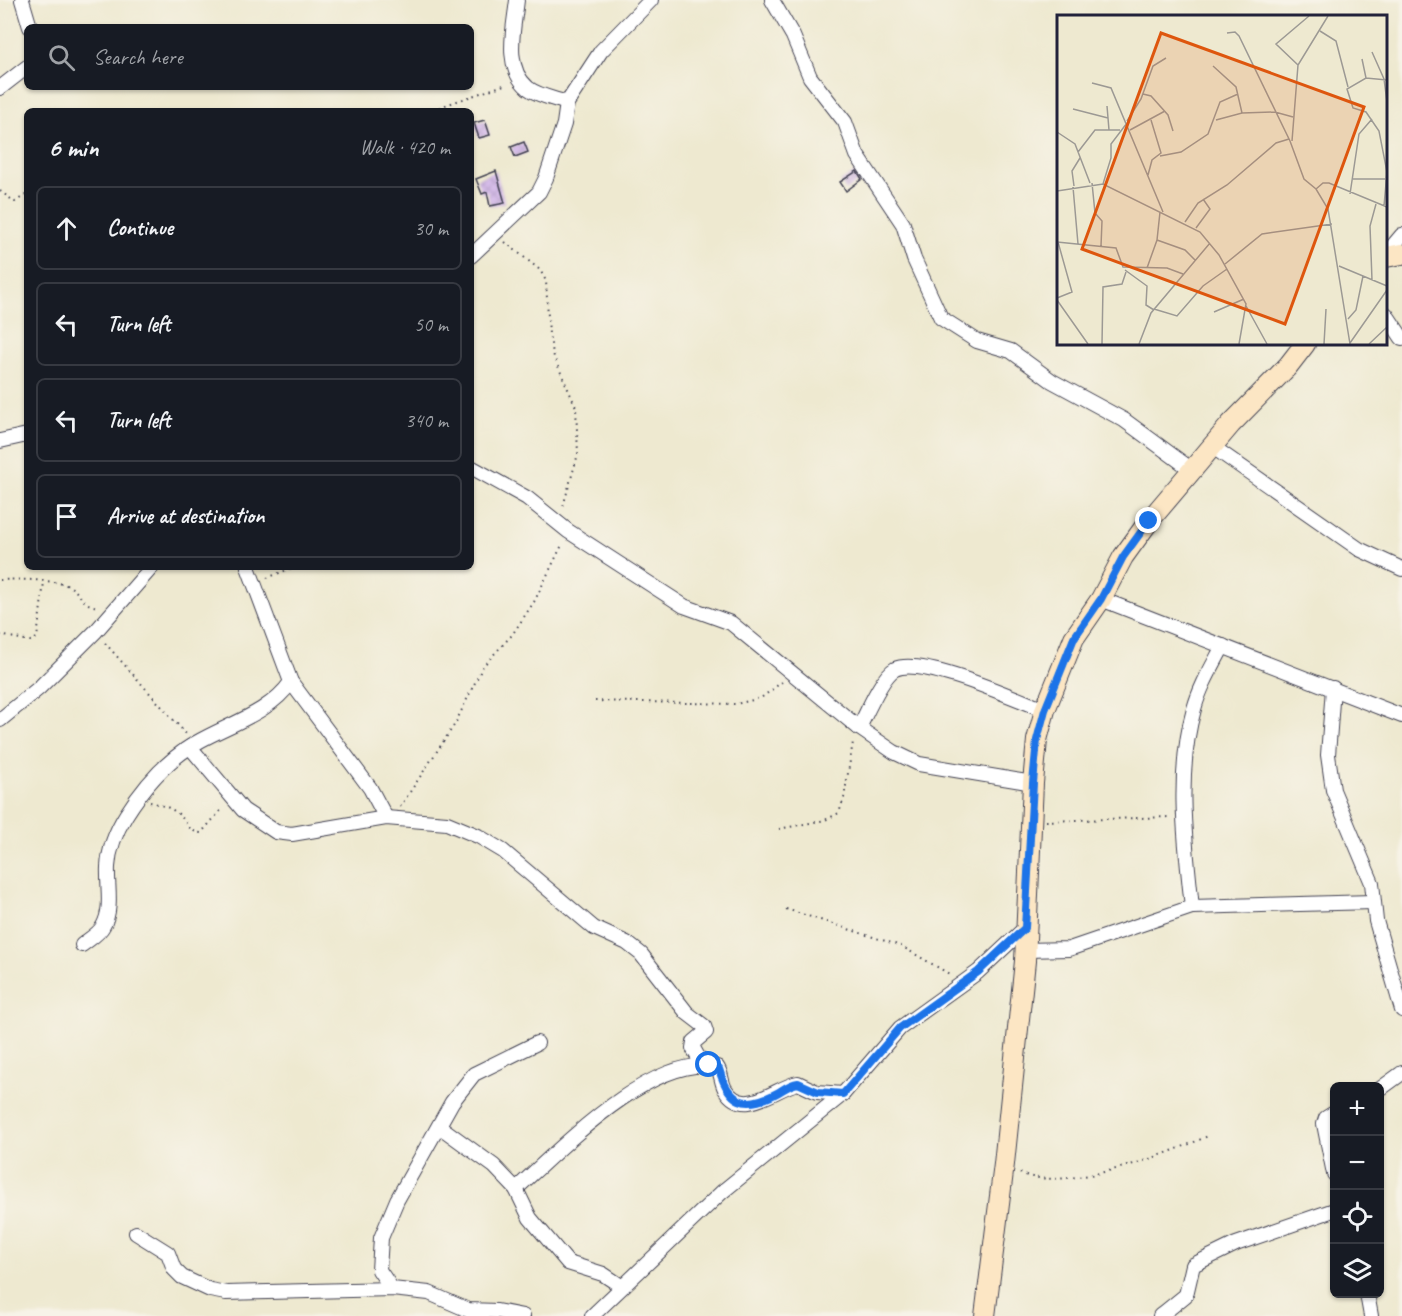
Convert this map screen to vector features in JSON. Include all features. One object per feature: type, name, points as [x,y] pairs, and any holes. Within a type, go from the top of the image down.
[{"type":"street","points":[[22,0],[29,24]]},
{"type":"street","points":[[517,0],[511,43],[514,66],[520,80],[530,90],[567,103]]},
{"type":"street","points":[[474,253],[539,192],[564,124],[567,103],[601,51],[651,0]]},
{"type":"street","points":[[772,0],[793,36],[810,77],[845,122],[857,155],[903,224],[914,259],[941,318],[977,341],[1011,351],[1052,381],[1124,420],[1192,470]]},
{"type":"street","points":[[0,88],[24,69]]},
{"type":"street","points":[[1387,255],[1402,236]]},
{"type":"street","points":[[1387,256],[1402,254]]},
{"type":"street","points":[[1387,316],[1402,338]]},
{"type":"street","points":[[985,1316],[1004,1164],[1025,950],[1037,740],[1045,710],[1074,638],[1101,599],[1123,557],[1149,521],[1192,470],[1288,366],[1304,345]]},
{"type":"street","points":[[0,441],[24,436]]},
{"type":"street","points":[[1213,447],[1359,549],[1402,569]]},
{"type":"street","points":[[474,469],[527,498],[563,526],[684,606],[732,623],[858,728],[894,752],[919,764],[1033,783]]},
{"type":"street","points":[[0,720],[39,688],[96,631],[149,570]]},
{"type":"street","points":[[250,570],[291,682],[370,788],[388,818]]},
{"type":"street","points":[[1101,599],[1402,716]]},
{"type":"street","points":[[1192,906],[1183,816],[1185,775],[1194,708],[1223,646]]},
{"type":"street","points":[[858,728],[887,676],[895,669],[905,667],[939,671],[1045,710]]},
{"type":"street","points":[[82,945],[103,927],[109,895],[110,854],[125,816],[157,774],[192,745],[262,710],[282,695],[291,682]]},
{"type":"street","points":[[1333,688],[1328,755],[1333,790],[1369,876],[1384,951],[1402,1010]]},
{"type":"street","points":[[192,745],[243,810],[276,832],[292,834],[388,818],[447,823],[478,836],[503,851],[594,928],[627,943],[641,954],[687,1013],[706,1030],[704,1035],[694,1042],[693,1048],[698,1057],[719,1069],[726,1091],[736,1100],[745,1102],[766,1098],[798,1083],[818,1092],[843,1094]]},
{"type":"street","points":[[1025,950],[1069,949],[1192,906],[1373,902]]},
{"type":"street","points":[[592,1316],[722,1192],[843,1094],[900,1028],[964,982],[1025,928]]},
{"type":"street","points":[[392,1289],[379,1270],[381,1238],[397,1200],[457,1094],[474,1074],[537,1043]]},
{"type":"street","points":[[516,1188],[591,1122],[629,1094],[662,1075],[685,1067],[709,1065]]},
{"type":"street","points":[[1384,1086],[1402,1073]]},
{"type":"street","points":[[1330,1116],[1326,1118],[1324,1124],[1330,1151]]},
{"type":"street","points":[[439,1126],[494,1166],[516,1188],[530,1218],[568,1263],[603,1274],[621,1286]]},
{"type":"street","points":[[1160,1316],[1186,1295],[1193,1265],[1236,1244],[1330,1212]]},
{"type":"street","points":[[136,1233],[168,1253],[174,1269],[182,1277],[210,1290],[226,1293],[285,1293],[392,1289],[429,1293],[468,1310],[497,1311],[523,1316]]},
{"type":"street","points":[[1368,1298],[1371,1316]]},
{"type":"path","points":[[437,108],[520,80]]},
{"type":"path","points":[[0,191],[15,202],[24,196]]},
{"type":"path","points":[[388,818],[455,724],[483,666],[512,635],[534,602],[556,560],[578,453],[576,407],[554,357],[549,335],[546,282],[540,270],[495,235]]},
{"type":"path","points":[[256,583],[287,570]]},
{"type":"path","points":[[0,580],[44,582],[68,586],[83,602],[114,609]]},
{"type":"path","points":[[0,635],[30,640],[37,638],[44,582]]},
{"type":"path","points":[[96,631],[192,745]]},
{"type":"path","points":[[595,701],[742,703],[761,698],[794,673]]},
{"type":"path","points":[[779,829],[825,820],[839,813],[842,808],[851,749],[858,728]]},
{"type":"path","points":[[138,798],[175,811],[190,830],[201,833],[233,797]]},
{"type":"path","points":[[1032,821],[1130,820],[1183,816]]},
{"type":"path","points":[[786,909],[901,946],[964,982]]},
{"type":"path","points":[[1004,1164],[1033,1179],[1048,1181],[1102,1172],[1208,1136]]},
{"type":"building","points":[[485,120],[490,135],[479,138],[474,123]]},
{"type":"building","points":[[524,142],[528,152],[515,157],[511,147]]},
{"type":"building","points":[[496,171],[505,203],[490,206],[487,192],[482,194],[476,179]]},
{"type":"building","points":[[857,171],[862,179],[846,191],[840,182]]},
{"type":"route","points":[[709,1065],[719,1069],[726,1091],[736,1100],[745,1102],[758,1101],[798,1083],[818,1092],[843,1094],[900,1028],[978,972],[1025,928],[1033,783],[1037,740],[1045,710],[1074,638],[1101,599],[1123,557],[1149,521]]}]
